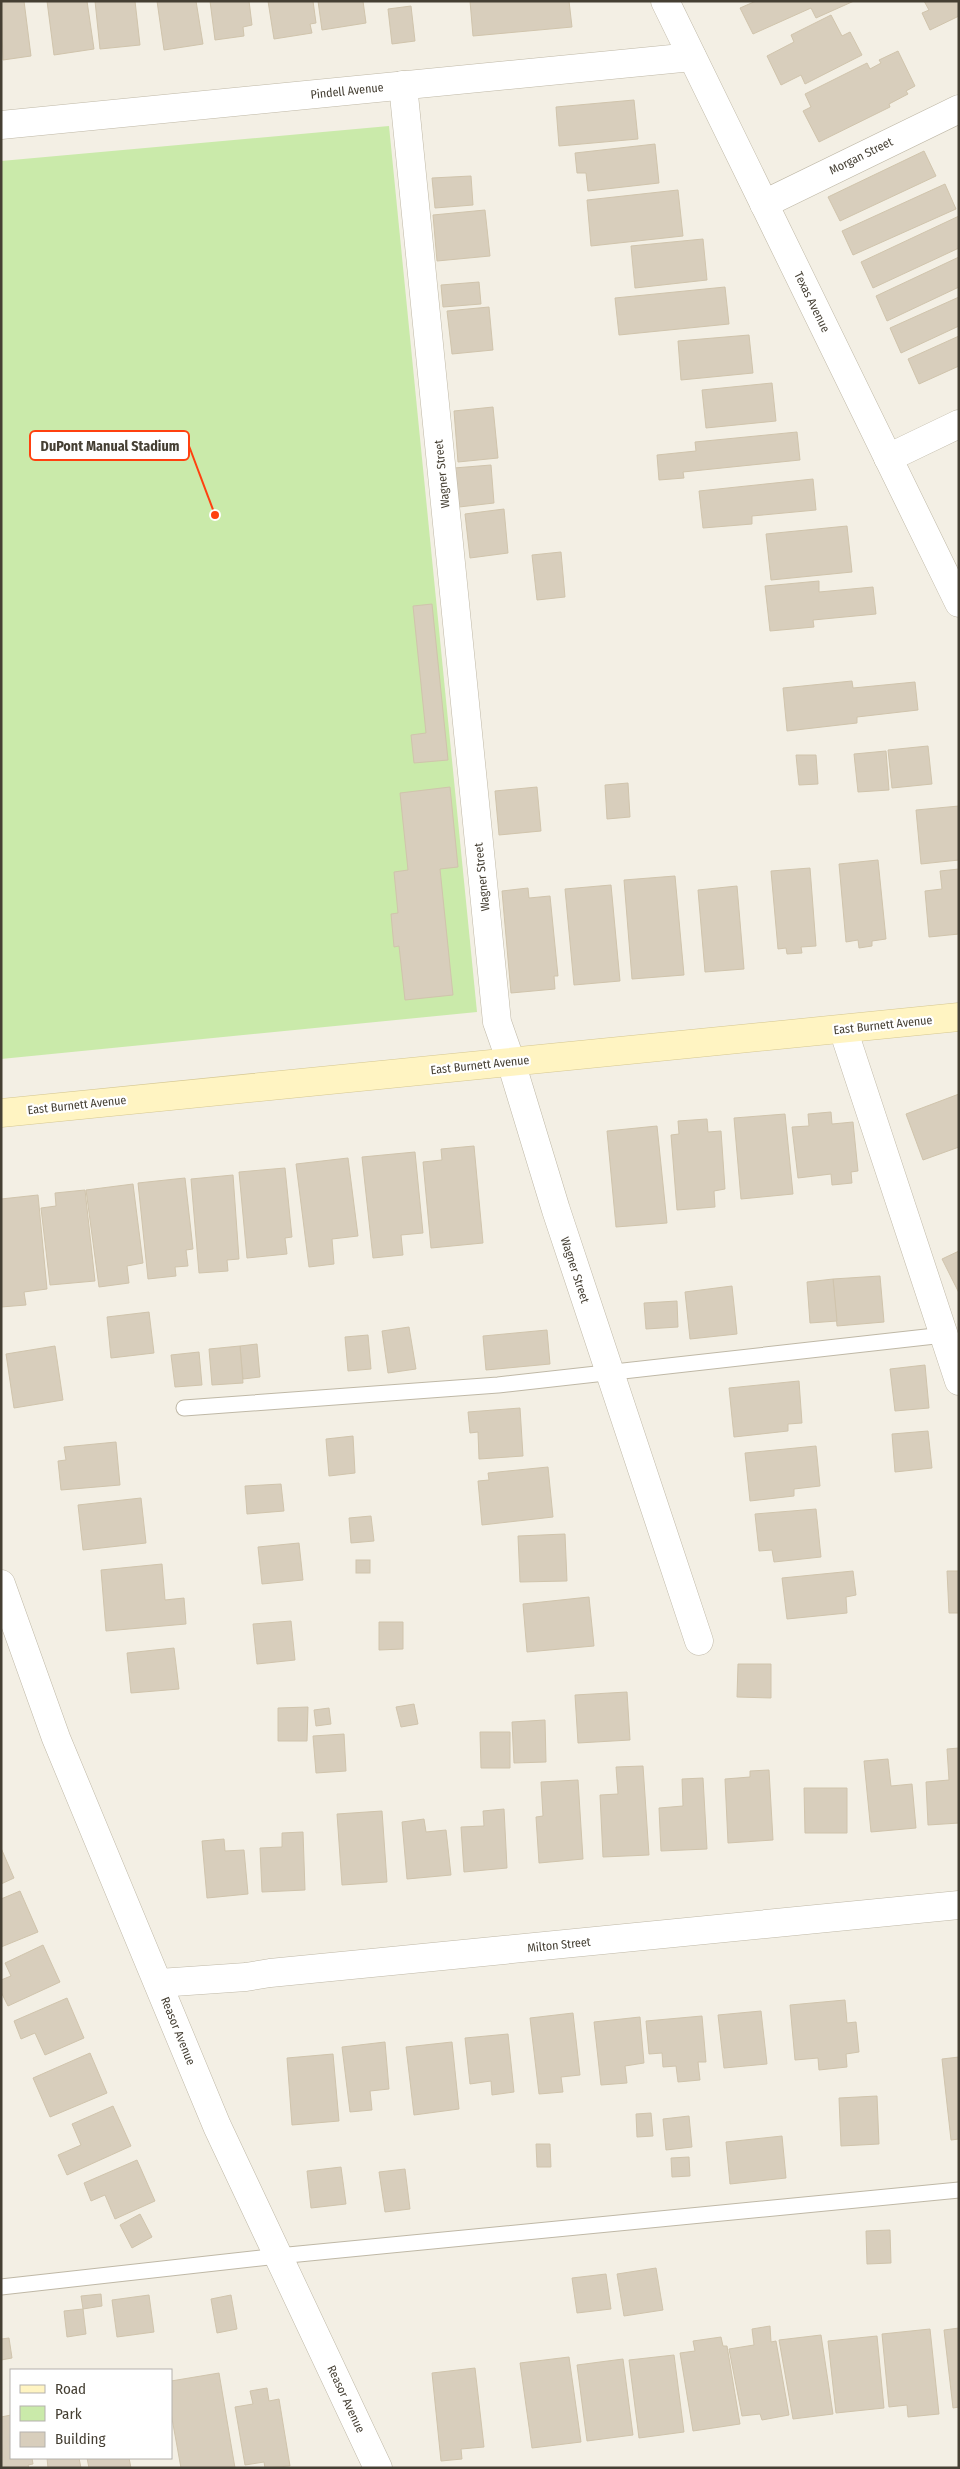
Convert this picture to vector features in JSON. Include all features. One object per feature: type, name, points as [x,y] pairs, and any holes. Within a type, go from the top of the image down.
[{"type":"street","name":"Texas Avenue","points":[[665,1],[959,603]]},
{"type":"street","name":"Pindell Avenue","points":[[1,125],[692,57]]},
{"type":"street","name":"Wagner Street","points":[[403,85],[497,1022],[556,1210],[699,1641]]},
{"type":"street","name":"Morgan Street","points":[[764,204],[959,109]]},
{"type":"street","points":[[888,458],[959,424]]},
{"type":"street","name":"East Burnett Avenue","points":[[1,1113],[959,1017]]},
{"type":"street","points":[[843,1029],[959,1382]]},
{"type":"street","name":"Reasor Avenue","points":[[1,1584],[56,1738],[217,2126],[378,2468]]},
{"type":"street","name":"Milton Street","points":[[159,1983],[246,1977],[270,1973],[959,1905]]},
{"type":"lane","points":[[184,1408],[498,1385],[609,1371],[944,1336]]},
{"type":"lane","points":[[1,2287],[278,2256],[959,2190]]},
{"type":"green space","points":[[389,126],[477,1012],[1,1059],[1,161]]},
{"type":"building","points":[[1,1],[24,1],[31,56],[3,60]]},
{"type":"building","points":[[47,1],[87,1],[94,49],[54,55]]},
{"type":"building","points":[[95,1],[135,1],[140,45],[100,49]]},
{"type":"building","points":[[157,1],[196,1],[203,44],[164,50]]},
{"type":"building","points":[[210,1],[249,1],[252,25],[243,27],[244,36],[215,40]]},
{"type":"building","points":[[268,1],[313,1],[316,23],[310,24],[312,33],[274,39]]},
{"type":"building","points":[[318,1],[363,1],[366,23],[322,30]]},
{"type":"building","points":[[470,1],[569,1],[572,27],[473,36]]},
{"type":"building","points":[[756,1],[854,1],[816,18],[811,8],[753,34],[740,8]]},
{"type":"building","points":[[924,1],[959,1],[959,16],[930,30],[922,13],[929,10]]},
{"type":"building","points":[[411,6],[415,41],[392,44],[388,9]]},
{"type":"building","points":[[831,15],[842,36],[850,32],[862,55],[805,84],[801,75],[781,85],[767,56],[794,42],[791,35]]},
{"type":"building","points":[[898,51],[915,86],[906,91],[908,94],[889,104],[890,107],[819,142],[803,111],[811,107],[805,94],[867,63],[870,69],[881,63],[879,60]]},
{"type":"building","points":[[634,100],[638,139],[559,146],[556,107]]},
{"type":"building","points":[[655,144],[659,183],[588,191],[586,173],[577,173],[575,153]]},
{"type":"building","points":[[924,151],[936,176],[840,221],[828,197]]},
{"type":"building","points":[[471,176],[473,205],[435,208],[432,178]]},
{"type":"building","points":[[945,184],[956,209],[853,255],[842,231]]},
{"type":"building","points":[[678,190],[683,236],[591,246],[587,200]]},
{"type":"building","points":[[485,210],[490,256],[437,261],[433,215]]},
{"type":"building","points":[[959,216],[959,248],[873,288],[861,262]]},
{"type":"building","points":[[703,239],[707,280],[635,288],[631,246]]},
{"type":"building","points":[[959,257],[959,287],[887,321],[876,296]]},
{"type":"building","points":[[479,282],[481,304],[443,307],[441,285]]},
{"type":"building","points":[[725,287],[729,324],[619,335],[615,298]]},
{"type":"building","points":[[959,297],[959,326],[901,353],[890,328]]},
{"type":"building","points":[[489,307],[493,350],[452,354],[447,311]]},
{"type":"building","points":[[749,335],[753,373],[681,380],[678,341]]},
{"type":"building","points":[[959,336],[959,366],[919,384],[908,359]]},
{"type":"building","points":[[772,383],[776,421],[706,428],[702,390]]},
{"type":"building","points":[[493,407],[498,458],[458,462],[454,411]]},
{"type":"building","points":[[797,432],[800,460],[683,472],[684,478],[659,480],[657,455],[696,451],[695,442]]},
{"type":"building","points":[[491,465],[494,503],[459,507],[454,468]]},
{"type":"building","points":[[813,479],[816,510],[752,516],[752,524],[703,528],[699,491]]},
{"type":"building","points":[[504,509],[508,553],[470,558],[465,514]]},
{"type":"building","points":[[847,526],[852,572],[771,580],[766,534]]},
{"type":"building","points":[[561,552],[565,597],[537,600],[532,555]]},
{"type":"building","points":[[819,581],[819,592],[873,587],[876,614],[813,620],[814,627],[770,631],[765,586]]},
{"type":"building","points":[[432,604],[448,760],[414,763],[411,735],[426,733],[413,606]]},
{"type":"building","points":[[852,681],[853,688],[915,682],[918,710],[857,717],[857,723],[787,731],[783,688]]},
{"type":"building","points":[[928,746],[932,784],[892,788],[888,750]]},
{"type":"building","points":[[886,751],[889,790],[858,792],[854,754]]},
{"type":"building","points":[[796,755],[816,755],[818,784],[799,785]]},
{"type":"building","points":[[628,783],[630,817],[607,819],[605,785]]},
{"type":"building","points":[[450,787],[458,867],[440,869],[453,995],[405,1000],[399,946],[394,947],[391,914],[398,913],[394,872],[408,870],[400,793]]},
{"type":"building","points":[[537,787],[541,831],[499,835],[495,791]]},
{"type":"building","points":[[959,806],[959,860],[921,864],[916,810]]},
{"type":"building","points":[[878,860],[886,939],[872,941],[872,946],[859,948],[858,940],[846,942],[839,864]]},
{"type":"building","points":[[810,868],[816,946],[801,947],[802,953],[787,954],[786,948],[778,949],[771,871]]},
{"type":"building","points":[[959,869],[959,934],[929,937],[925,891],[942,889],[940,871]]},
{"type":"building","points":[[675,876],[684,975],[632,979],[624,880]]},
{"type":"building","points":[[611,885],[620,981],[574,985],[565,889]]},
{"type":"building","points":[[737,886],[744,969],[705,972],[698,890]]},
{"type":"building","points":[[528,888],[529,898],[550,896],[558,976],[554,976],[555,989],[511,993],[502,891]]},
{"type":"building","points":[[959,1094],[959,1147],[923,1160],[906,1114]]},
{"type":"building","points":[[831,1112],[832,1124],[853,1122],[858,1171],[851,1172],[852,1183],[832,1185],[831,1174],[798,1178],[792,1127],[809,1126],[808,1114]]},
{"type":"building","points":[[785,1114],[793,1194],[741,1199],[734,1118]]},
{"type":"building","points":[[707,1119],[708,1132],[721,1131],[725,1189],[714,1191],[715,1207],[677,1210],[671,1135],[679,1134],[678,1121]]},
{"type":"building","points":[[657,1126],[667,1223],[616,1227],[607,1131]]},
{"type":"building","points":[[474,1146],[483,1243],[431,1248],[423,1162],[442,1160],[441,1149]]},
{"type":"building","points":[[415,1152],[423,1233],[401,1235],[403,1255],[373,1258],[362,1157]]},
{"type":"building","points":[[348,1158],[358,1236],[332,1239],[334,1264],[309,1267],[296,1164]]},
{"type":"building","points":[[285,1168],[292,1237],[285,1238],[287,1254],[247,1258],[239,1172]]},
{"type":"building","points":[[233,1175],[239,1259],[227,1260],[228,1271],[199,1273],[191,1179]]},
{"type":"building","points":[[185,1178],[193,1249],[186,1250],[188,1266],[175,1267],[176,1276],[148,1279],[138,1183]]},
{"type":"building","points":[[133,1184],[143,1263],[127,1266],[129,1283],[99,1287],[86,1190]]},
{"type":"building","points":[[85,1190],[95,1281],[50,1285],[41,1208],[56,1206],[55,1193]]},
{"type":"building","points":[[38,1195],[47,1289],[24,1292],[26,1305],[1,1307],[1,1199]]},
{"type":"building","points":[[959,1251],[959,1293],[942,1259]]},
{"type":"building","points":[[880,1276],[884,1322],[837,1326],[833,1279]]},
{"type":"building","points":[[833,1279],[837,1321],[810,1323],[807,1282]]},
{"type":"building","points":[[732,1286],[737,1334],[690,1339],[685,1292]]},
{"type":"building","points":[[677,1301],[678,1327],[646,1329],[644,1303]]},
{"type":"building","points":[[149,1312],[154,1353],[111,1358],[107,1317]]},
{"type":"building","points":[[409,1327],[416,1369],[388,1373],[382,1331]]},
{"type":"building","points":[[547,1330],[550,1364],[486,1370],[483,1336]]},
{"type":"building","points":[[368,1335],[371,1369],[348,1371],[345,1337]]},
{"type":"building","points":[[257,1344],[260,1377],[243,1379],[240,1346]]},
{"type":"building","points":[[55,1346],[63,1400],[14,1408],[6,1354]]},
{"type":"building","points":[[240,1346],[243,1383],[212,1385],[209,1349]]},
{"type":"building","points":[[199,1352],[202,1385],[175,1387],[171,1355]]},
{"type":"building","points":[[925,1365],[929,1408],[895,1411],[890,1369]]},
{"type":"building","points":[[799,1381],[802,1423],[788,1424],[788,1431],[734,1437],[729,1388]]},
{"type":"building","points":[[520,1408],[523,1456],[479,1459],[478,1432],[470,1433],[468,1412]]},
{"type":"building","points":[[928,1431],[932,1468],[895,1472],[892,1434]]},
{"type":"building","points":[[353,1436],[355,1473],[329,1476],[326,1439]]},
{"type":"building","points":[[116,1442],[120,1485],[61,1490],[58,1461],[66,1460],[64,1447]]},
{"type":"building","points":[[816,1446],[820,1486],[794,1489],[794,1496],[750,1501],[745,1453]]},
{"type":"building","points":[[548,1467],[553,1517],[482,1525],[478,1481],[489,1480],[488,1473]]},
{"type":"building","points":[[281,1484],[284,1511],[247,1514],[245,1486]]},
{"type":"building","points":[[141,1498],[146,1543],[83,1550],[78,1505]]},
{"type":"building","points":[[816,1509],[821,1557],[774,1562],[772,1550],[759,1551],[755,1514]]},
{"type":"building","points":[[371,1516],[374,1541],[351,1543],[349,1518]]},
{"type":"building","points":[[565,1534],[567,1581],[520,1582],[518,1536]]},
{"type":"building","points":[[299,1543],[303,1580],[262,1584],[258,1547]]},
{"type":"building","points":[[356,1560],[370,1560],[370,1573],[356,1573]]},
{"type":"building","points":[[162,1564],[165,1600],[184,1598],[186,1624],[106,1631],[101,1570]]},
{"type":"building","points":[[853,1571],[856,1595],[846,1597],[847,1613],[787,1619],[782,1578]]},
{"type":"building","points":[[947,1571],[959,1571],[959,1613],[949,1613]]},
{"type":"building","points":[[589,1597],[594,1646],[527,1652],[523,1604]]},
{"type":"building","points":[[291,1621],[295,1660],[257,1664],[253,1624]]},
{"type":"building","points":[[379,1622],[403,1622],[403,1649],[379,1650]]},
{"type":"building","points":[[174,1648],[179,1689],[131,1693],[127,1653]]},
{"type":"building","points":[[738,1664],[771,1664],[771,1698],[737,1697]]},
{"type":"building","points":[[627,1692],[630,1740],[578,1743],[575,1695]]},
{"type":"building","points":[[414,1704],[418,1724],[401,1727],[396,1707]]},
{"type":"building","points":[[308,1707],[307,1741],[278,1741],[278,1708]]},
{"type":"building","points":[[329,1708],[331,1724],[316,1726],[314,1710]]},
{"type":"building","points":[[545,1720],[546,1762],[514,1763],[512,1722]]},
{"type":"building","points":[[480,1732],[510,1732],[510,1768],[481,1768]]},
{"type":"building","points":[[344,1734],[346,1771],[316,1773],[313,1736]]},
{"type":"building","points":[[959,1748],[959,1823],[928,1825],[926,1782],[949,1780],[947,1749]]},
{"type":"building","points":[[888,1759],[891,1786],[912,1784],[916,1828],[871,1832],[864,1761]]},
{"type":"building","points":[[643,1766],[649,1855],[603,1857],[600,1795],[618,1794],[616,1767]]},
{"type":"building","points":[[769,1770],[773,1840],[728,1843],[725,1779],[750,1777],[750,1771]]},
{"type":"building","points":[[703,1778],[707,1849],[661,1851],[659,1808],[683,1806],[682,1779]]},
{"type":"building","points":[[578,1780],[583,1859],[539,1863],[536,1817],[543,1816],[541,1782]]},
{"type":"building","points":[[804,1788],[847,1788],[847,1833],[805,1833]]},
{"type":"building","points":[[504,1809],[507,1868],[464,1872],[461,1827],[484,1826],[483,1811]]},
{"type":"building","points":[[382,1811],[387,1882],[342,1885],[337,1814]]},
{"type":"building","points":[[424,1819],[426,1832],[446,1830],[451,1875],[407,1879],[402,1822]]},
{"type":"building","points":[[303,1832],[305,1890],[262,1892],[260,1848],[282,1847],[282,1833]]},
{"type":"building","points":[[224,1839],[225,1851],[244,1850],[248,1894],[207,1898],[202,1841]]},
{"type":"building","points":[[1,1848],[14,1878],[1,1884]]},
{"type":"building","points":[[20,1891],[38,1932],[1,1947],[1,1899]]},
{"type":"building","points":[[43,1945],[60,1982],[8,2006],[1,1992],[1,1980],[11,1976],[5,1963]]},
{"type":"building","points":[[67,1998],[84,2038],[45,2055],[35,2033],[21,2039],[14,2021]]},
{"type":"building","points":[[845,2000],[847,2023],[856,2022],[859,2052],[846,2054],[847,2067],[819,2070],[818,2058],[795,2060],[790,2005]]},
{"type":"building","points":[[761,2011],[767,2064],[724,2068],[718,2015]]},
{"type":"building","points":[[573,2013],[580,2075],[561,2077],[563,2092],[539,2094],[530,2018]]},
{"type":"building","points":[[702,2016],[706,2062],[698,2062],[700,2080],[678,2082],[676,2066],[663,2067],[662,2053],[649,2054],[646,2021]]},
{"type":"building","points":[[640,2017],[644,2063],[625,2066],[627,2083],[601,2085],[594,2022]]},
{"type":"building","points":[[508,2034],[514,2092],[492,2095],[491,2081],[470,2084],[465,2038]]},
{"type":"building","points":[[385,2042],[389,2089],[370,2091],[372,2110],[350,2112],[342,2047]]},
{"type":"building","points":[[452,2042],[459,2109],[414,2115],[406,2047]]},
{"type":"building","points":[[90,2053],[107,2093],[50,2117],[33,2078]]},
{"type":"building","points":[[333,2054],[339,2121],[292,2125],[287,2058]]},
{"type":"building","points":[[959,2057],[959,2139],[951,2140],[942,2059]]},
{"type":"building","points":[[877,2096],[879,2144],[841,2146],[839,2098]]},
{"type":"building","points":[[113,2106],[131,2146],[67,2175],[58,2155],[81,2145],[72,2124]]},
{"type":"building","points":[[651,2113],[653,2136],[637,2137],[636,2114]]},
{"type":"building","points":[[689,2116],[692,2147],[666,2150],[663,2119]]},
{"type":"building","points":[[782,2136],[786,2178],[730,2184],[726,2142]]},
{"type":"building","points":[[536,2144],[550,2144],[551,2167],[537,2167]]},
{"type":"building","points":[[689,2157],[690,2176],[672,2177],[671,2158]]},
{"type":"building","points":[[137,2160],[155,2201],[115,2219],[105,2195],[91,2201],[84,2183]]},
{"type":"building","points":[[341,2167],[346,2204],[311,2208],[307,2171]]},
{"type":"building","points":[[405,2169],[410,2209],[385,2212],[379,2172]]},
{"type":"building","points":[[140,2214],[152,2237],[132,2248],[120,2225]]},
{"type":"building","points":[[890,2230],[891,2263],[867,2264],[866,2231]]},
{"type":"building","points":[[656,2268],[663,2310],[624,2316],[617,2274]]},
{"type":"building","points":[[606,2274],[611,2309],[577,2313],[572,2278]]},
{"type":"building","points":[[101,2294],[102,2306],[83,2309],[81,2296]]},
{"type":"building","points":[[149,2295],[154,2332],[117,2337],[112,2300]]},
{"type":"building","points":[[231,2295],[237,2329],[217,2333],[211,2299]]},
{"type":"building","points":[[83,2309],[86,2334],[67,2337],[64,2311]]},
{"type":"building","points":[[770,2326],[771,2342],[776,2341],[789,2415],[762,2420],[760,2414],[742,2416],[729,2349],[754,2345],[752,2329]]},
{"type":"building","points":[[959,2328],[959,2407],[953,2408],[944,2330]]},
{"type":"building","points":[[930,2329],[939,2414],[908,2417],[907,2405],[889,2407],[882,2334]]},
{"type":"building","points":[[821,2335],[833,2414],[793,2419],[779,2340]]},
{"type":"building","points":[[877,2336],[884,2408],[836,2413],[828,2341]]},
{"type":"building","points":[[721,2337],[723,2346],[727,2346],[740,2424],[693,2431],[680,2353],[695,2351],[693,2341]]},
{"type":"building","points":[[9,2338],[12,2358],[1,2360],[1,2339]]},
{"type":"building","points":[[674,2355],[684,2432],[639,2438],[629,2360]]},
{"type":"building","points":[[569,2357],[581,2442],[532,2448],[520,2363]]},
{"type":"building","points":[[623,2359],[633,2435],[587,2441],[577,2365]]},
{"type":"building","points":[[475,2368],[484,2447],[461,2449],[462,2459],[441,2461],[432,2373]]},
{"type":"building","points":[[219,2373],[235,2468],[181,2468],[172,2418],[172,2381]]},
{"type":"building","points":[[267,2388],[269,2401],[279,2399],[290,2466],[265,2468],[264,2462],[245,2465],[235,2407],[253,2404],[250,2391]]},
{"type":"building","points":[[10,2415],[10,2459],[32,2459],[33,2464],[28,2465],[29,2468],[1,2468],[1,2417]]},
{"type":"building","points":[[47,2459],[79,2459],[81,2468],[48,2468]]},
{"type":"building","points":[[87,2459],[129,2459],[131,2468],[89,2468]]},
{"type":"place","name":"DuPont Manual Stadium","points":[[215,515]]}]
